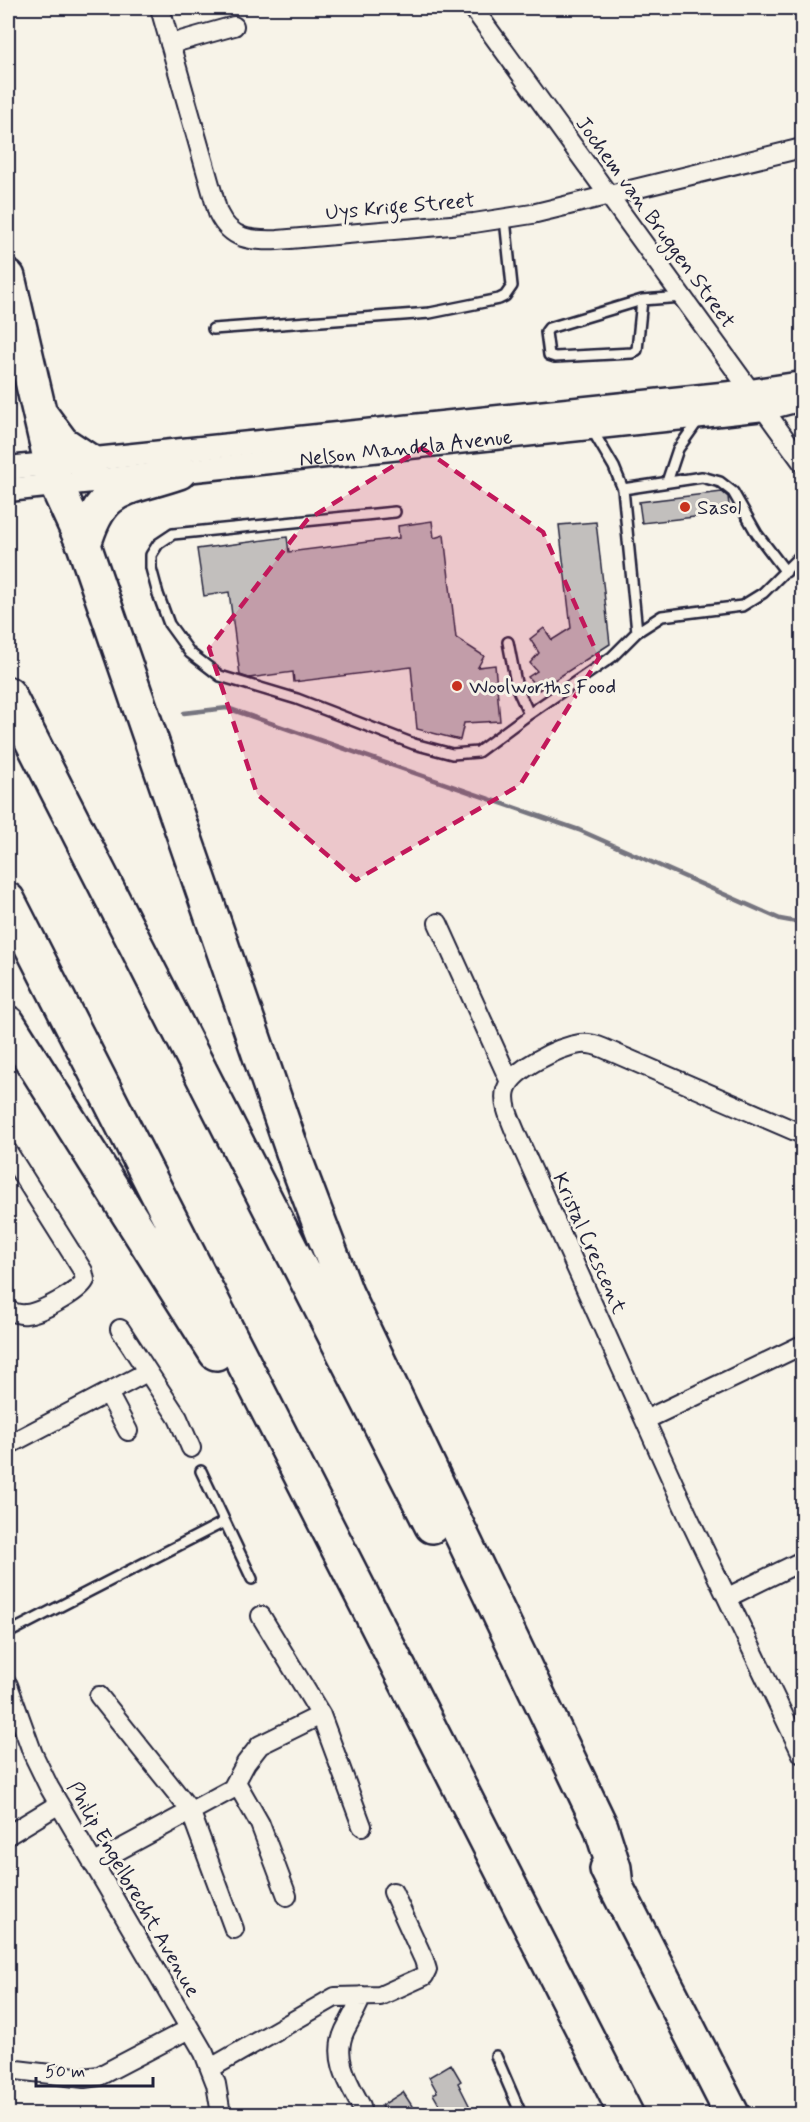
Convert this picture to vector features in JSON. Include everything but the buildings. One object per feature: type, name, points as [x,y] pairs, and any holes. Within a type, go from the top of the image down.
[{"type":"highway","points":[[8,277],[53,474],[84,545],[294,1155],[346,1293],[601,1827],[614,1868],[616,1887]]},
{"type":"highway","points":[[39,412],[62,443],[89,461]]},
{"type":"highway","points":[[84,545],[95,512],[109,496],[178,472]]},
{"type":"highway","points":[[8,694],[732,2115]]},
{"type":"highway","points":[[8,900],[626,2115]]},
{"type":"highway","points":[[8,1023],[250,1408],[300,1476]]},
{"type":"street","name":"Uys Krige Street","points":[[160,8],[218,213],[229,230],[240,237],[254,241],[506,219],[610,197],[802,148]]},
{"type":"street","name":"Jochem van Bruggen Street","points":[[473,8],[802,462]]},
{"type":"street","points":[[170,44],[234,26]]},
{"type":"street","name":"Nelson Mandela Avenue","points":[[8,490],[89,461],[750,391],[802,383]]},
{"type":"street","name":"Nelson Mandela Avenue","points":[[8,468],[53,474],[178,472],[702,417],[764,409],[802,399]]},
{"type":"street","name":"Kristal Crescent","points":[[438,923],[510,1082],[506,1102],[517,1136],[645,1420],[802,1754]]},
{"type":"street","points":[[510,1082],[519,1072],[551,1054],[578,1044],[595,1045],[802,1134]]},
{"type":"street","points":[[8,1152],[83,1271],[85,1280],[80,1288],[32,1313],[21,1315],[8,1310]]},
{"type":"street","points":[[120,1329],[178,1418],[191,1448]]},
{"type":"street","points":[[645,1420],[802,1345]]},
{"type":"street","points":[[8,1445],[147,1372]]},
{"type":"street","points":[[108,1393],[128,1431]]},
{"type":"street","points":[[728,1597],[802,1561]]},
{"type":"street","points":[[261,1616],[321,1715],[362,1826]]},
{"type":"street","name":"Philip Engelbrecht Avenue","points":[[8,1685],[33,1754],[59,1804],[211,2068],[221,2115]]},
{"type":"street","points":[[99,1696],[190,1810],[234,1929]]},
{"type":"street","points":[[93,1864],[232,1789],[251,1756],[266,1740],[321,1715]]},
{"type":"street","points":[[236,1782],[260,1824],[287,1896]]},
{"type":"street","points":[[8,1835],[59,1804]]},
{"type":"street","points":[[211,2068],[335,1996],[386,1995],[424,1976],[426,1972],[424,1960],[393,1892]]},
{"type":"street","points":[[361,2106],[342,2067],[340,2051],[345,2031],[362,1996]]},
{"type":"street","points":[[8,2069],[84,2078],[99,2076],[189,2029]]},
{"type":"lane","points":[[213,329],[430,313],[499,299],[506,296],[512,286],[506,219]]},
{"type":"lane","points":[[642,300],[637,350],[632,353],[549,355],[546,332],[549,328],[642,300],[683,297]]},
{"type":"lane","points":[[667,482],[678,449],[702,417]]},
{"type":"lane","points":[[591,428],[614,467],[623,489],[637,632]]},
{"type":"lane","points":[[623,489],[708,477],[726,485],[733,492],[757,534],[786,572]]},
{"type":"lane","points":[[394,512],[173,534],[165,538],[152,551],[150,563],[169,624],[190,653],[220,676],[297,699],[437,750],[465,755],[478,752],[612,657],[637,632],[662,616],[742,606],[763,593],[802,554]]},
{"type":"lane","points":[[508,642],[517,688],[529,714]]},
{"type":"lane","points":[[201,1471],[252,1579]]},
{"type":"lane","points":[[8,1633],[224,1522]]},
{"type":"lane","points":[[496,2056],[521,2115]]},
{"type":"highlighted area","points":[[422,448],[543,532],[599,658],[520,785],[356,880],[257,794],[209,648],[307,520]]},
{"type":"waterway","points":[[184,713],[227,708],[579,830],[780,919],[802,923]]},
{"type":"place","name":"Sasol","points":[[685,507]]},
{"type":"place","name":"Woolworths Food","points":[[457,686]]}]
